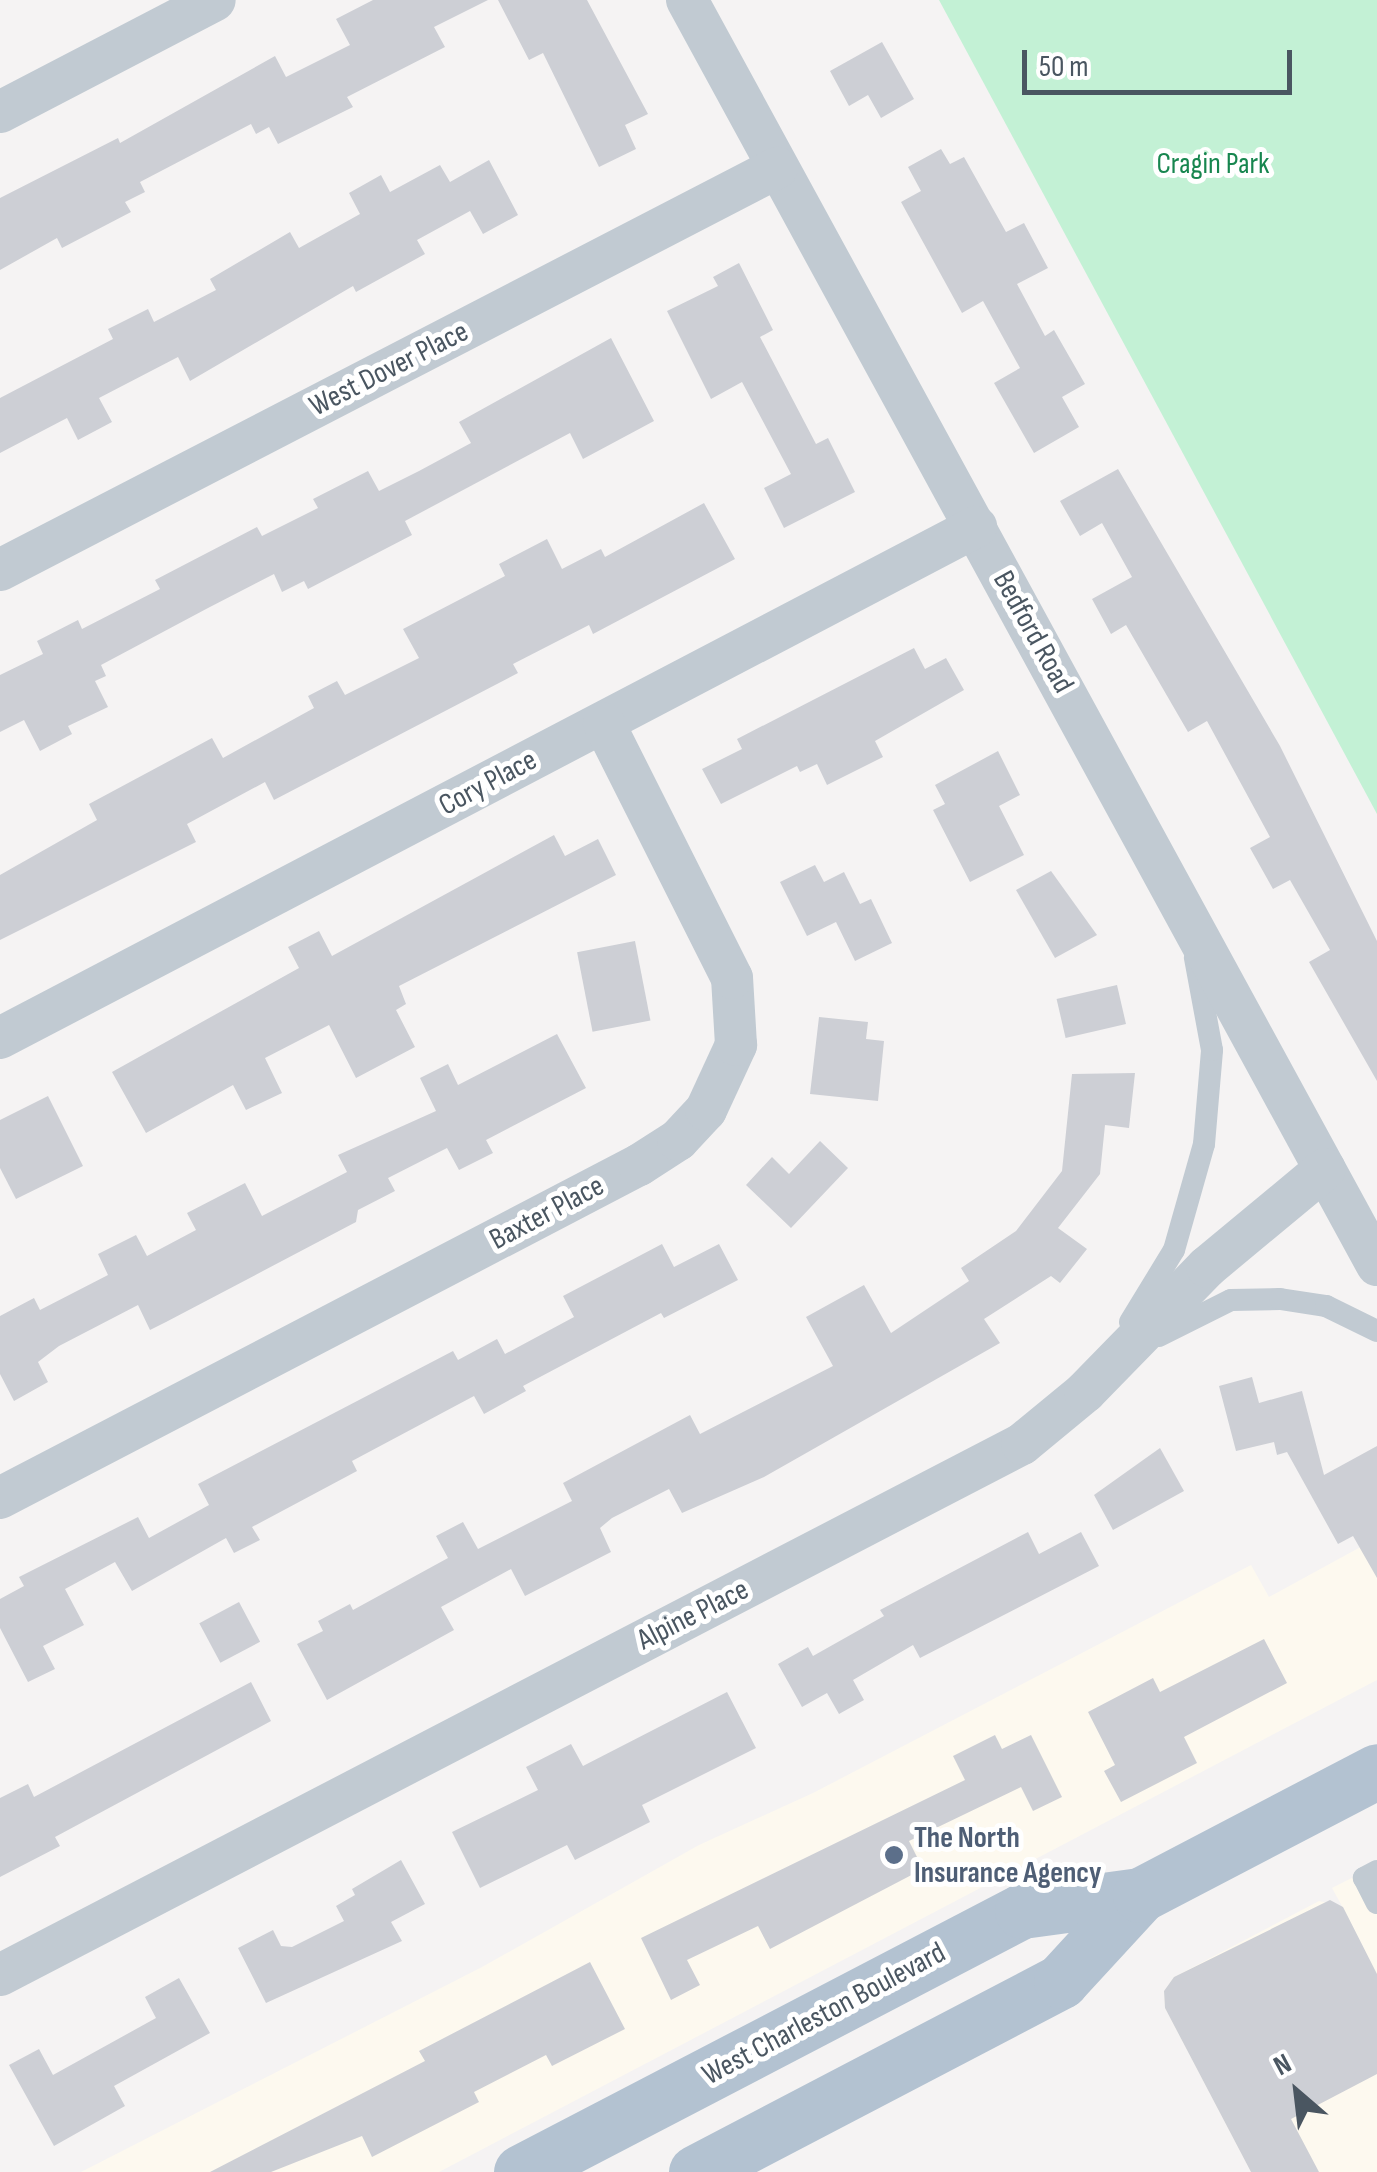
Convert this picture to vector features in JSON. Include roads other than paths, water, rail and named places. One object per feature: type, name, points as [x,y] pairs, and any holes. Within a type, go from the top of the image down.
[{"type":"main road","name":"West Charleston Boulevard","points":[[696,2172],[1060,1982],[1140,1895],[1377,1771]]},
{"type":"main road","name":"West Charleston Boulevard","points":[[520,2172],[1022,1911],[1140,1895]]},
{"type":"street","points":[[0,112],[215,0]]},
{"type":"street","name":"Bedford Road","points":[[687,0],[1187,910],[1377,1265]]},
{"type":"street","name":"West Dover Place","points":[[0,570],[778,168]]},
{"type":"street","name":"Cory Place","points":[[0,1038],[976,527]]},
{"type":"street","name":"Baxter Place","points":[[0,1498],[639,1164],[678,1140],[706,1110],[736,1045],[732,978],[604,723]]},
{"type":"street","name":"Alpine Place","points":[[0,1975],[1022,1444],[1085,1392],[1206,1267],[1325,1169]]},
{"type":"lane","points":[[1085,1392],[1174,1250],[1204,1144],[1212,1050],[1187,910]]},
{"type":"lane","points":[[1085,1392],[1172,1326],[1232,1300],[1326,1306],[1377,1331]]},
{"type":"lane","points":[[1377,1871],[1364,1878],[1377,1903]]},
{"type":"place","name":"The North Insurance Agency","points":[[894,1855]]},
{"type":"park label","name":"Cragin Park","points":[[1213,164]]}]
